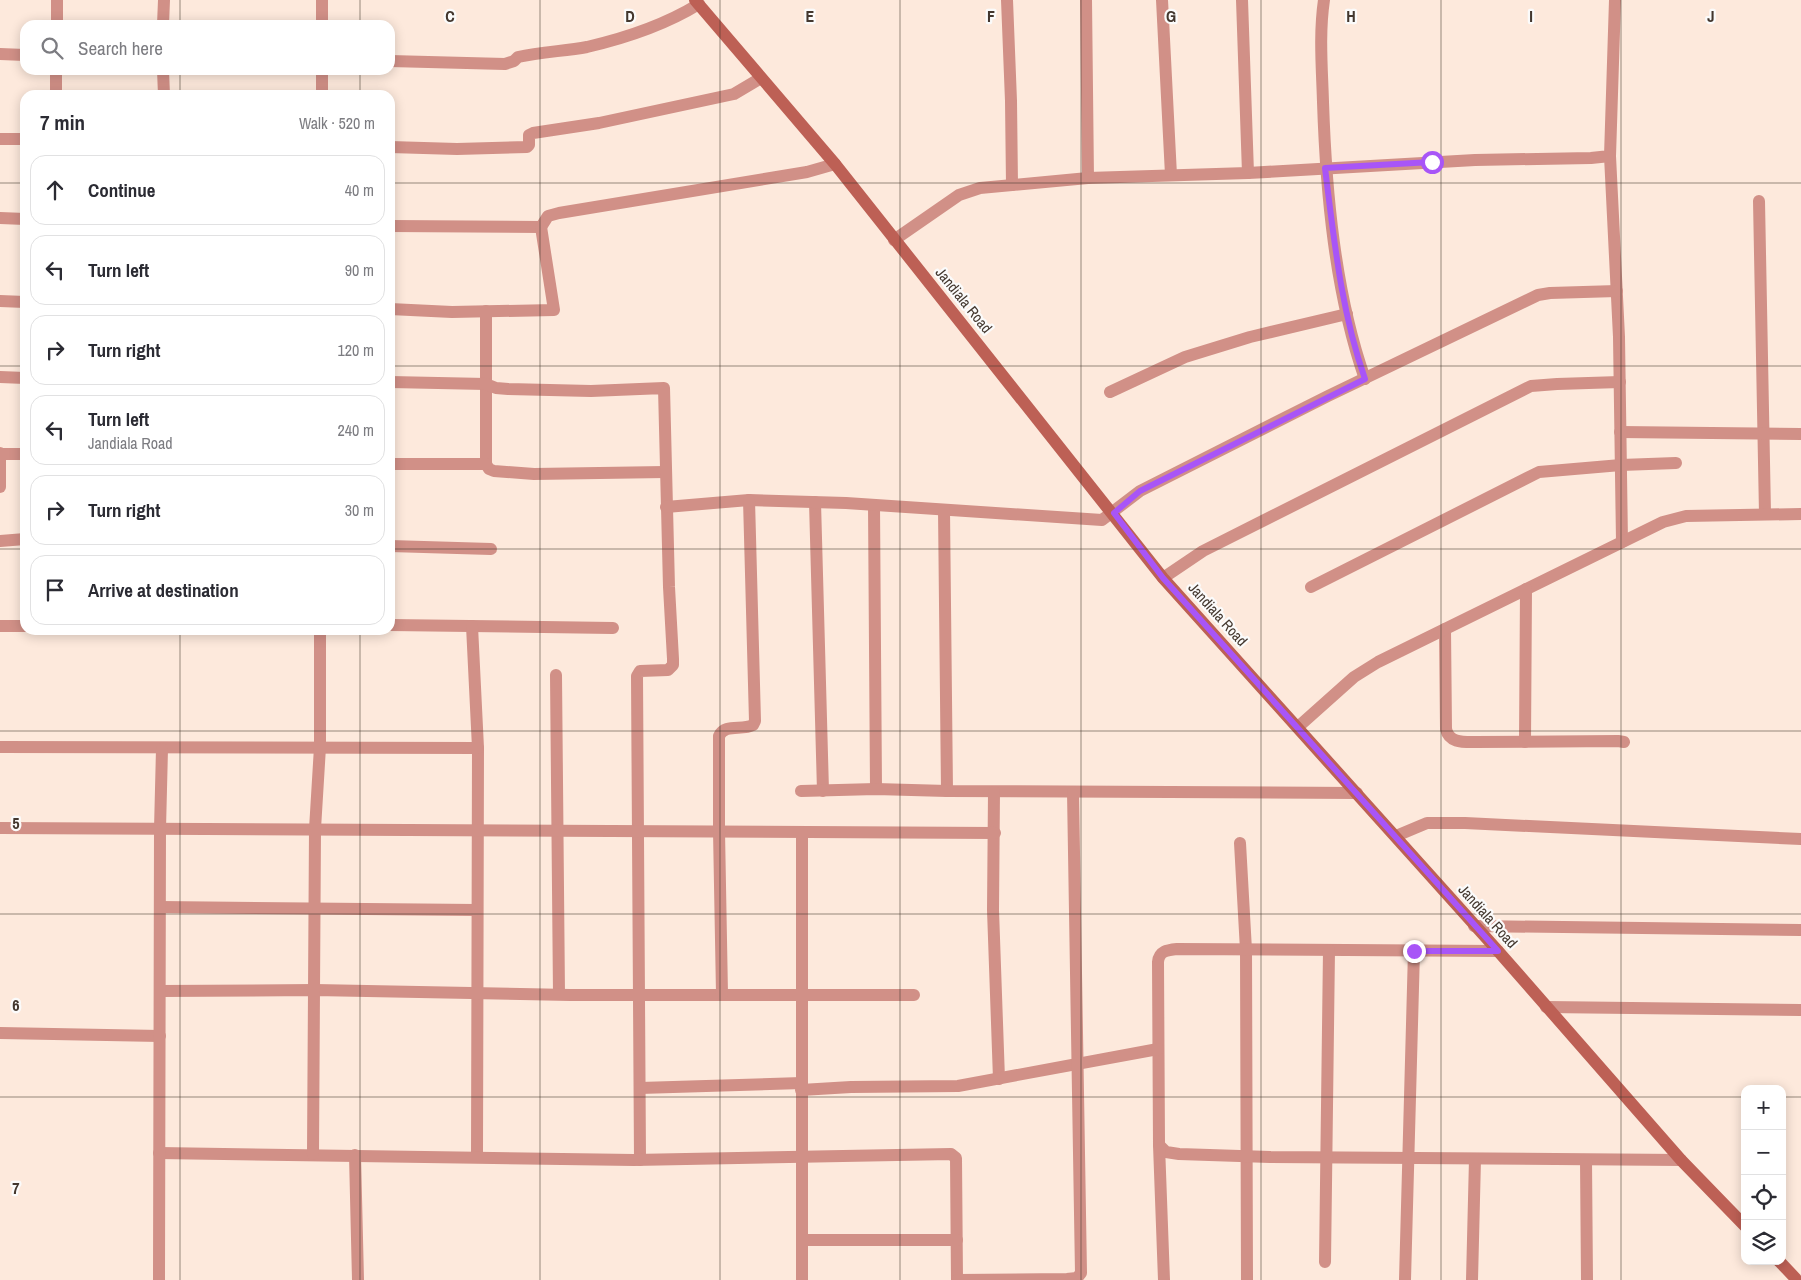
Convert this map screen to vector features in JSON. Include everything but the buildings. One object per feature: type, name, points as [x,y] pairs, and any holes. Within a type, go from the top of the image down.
[{"type":"street","points":[[57,0],[57,20]]},
{"type":"street","points":[[163,20],[164,0]]},
{"type":"street","points":[[322,0],[322,20]]},
{"type":"street","points":[[1007,0],[1012,101],[1012,185]]},
{"type":"street","points":[[1086,0],[1088,178]]},
{"type":"street","points":[[1162,0],[1171,175]]},
{"type":"street","points":[[1242,0],[1248,173]]},
{"type":"street","points":[[1324,0],[1320,24],[1325,168],[1336,253],[1350,332],[1365,379]]},
{"type":"street","points":[[1615,0],[1610,156],[1620,382],[1622,542]]},
{"type":"street","points":[[395,61],[505,64],[514,61],[518,57],[587,47],[636,33],[677,18],[697,2]]},
{"type":"street","name":"Jandiala Road","points":[[697,2],[835,164],[1114,513],[1163,578],[1396,836],[1681,1160],[1741,1222]]},
{"type":"street","points":[[0,54],[20,54]]},
{"type":"street","points":[[56,75],[56,90]]},
{"type":"street","points":[[163,75],[164,90]]},
{"type":"street","points":[[322,75],[322,90]]},
{"type":"street","points":[[395,147],[457,149],[527,147],[530,135],[539,132],[599,123],[734,94],[761,78]]},
{"type":"street","points":[[0,139],[20,139]]},
{"type":"street","points":[[894,240],[959,195],[980,188],[1088,178],[1248,173],[1475,160],[1610,156]]},
{"type":"street","points":[[395,309],[554,310],[541,227],[548,216],[807,172],[835,164]]},
{"type":"street","points":[[1759,201],[1765,514]]},
{"type":"street","points":[[0,218],[20,219]]},
{"type":"street","points":[[395,226],[541,227]]},
{"type":"street","points":[[666,507],[749,500],[874,505],[1102,520],[1114,513],[1140,491],[1365,379],[1538,296],[1550,293],[1617,291]]},
{"type":"street","points":[[0,301],[20,302]]},
{"type":"street","points":[[486,311],[486,464],[489,469],[534,474],[665,472]]},
{"type":"street","points":[[1110,392],[1185,356],[1250,337],[1347,314]]},
{"type":"street","points":[[0,377],[20,378]]},
{"type":"street","points":[[395,382],[486,384],[496,388],[518,390],[591,391],[664,388],[666,507],[673,665],[668,670],[640,670],[637,676],[640,1160]]},
{"type":"street","points":[[1163,578],[1204,551],[1531,386],[1620,382]]},
{"type":"street","points":[[1620,432],[1801,434]]},
{"type":"street","points":[[0,487],[0,454],[20,454]]},
{"type":"street","points":[[1311,587],[1539,472],[1621,465],[1676,463]]},
{"type":"street","points":[[395,464],[486,464]]},
{"type":"street","points":[[722,994],[719,736],[723,730],[754,725],[749,500]]},
{"type":"street","points":[[815,502],[823,791]]},
{"type":"street","points":[[874,505],[876,789]]},
{"type":"street","points":[[944,510],[947,792]]},
{"type":"street","points":[[1298,727],[1354,677],[1378,662],[1663,522],[1686,516],[1801,514]]},
{"type":"street","points":[[0,541],[20,539]]},
{"type":"street","points":[[395,546],[491,549]]},
{"type":"street","points":[[1525,742],[1526,589]]},
{"type":"street","points":[[395,625],[613,628]]},
{"type":"street","points":[[0,626],[20,626]]},
{"type":"street","points":[[472,626],[478,748],[477,1157]]},
{"type":"street","points":[[1445,629],[1446,729],[1449,737],[1453,740],[1468,742],[1624,742]]},
{"type":"street","points":[[313,1154],[315,829],[320,747],[320,635]]},
{"type":"street","points":[[556,675],[559,994]]},
{"type":"street","points":[[0,747],[162,749],[478,748]]},
{"type":"street","points":[[159,1280],[160,829],[162,749]]},
{"type":"street","points":[[801,791],[876,789],[947,792],[1357,793]]},
{"type":"street","points":[[994,792],[993,910],[999,1079]]},
{"type":"street","points":[[159,1153],[640,1160],[948,1154],[954,1155],[956,1158],[957,1280],[1067,1279],[1080,1276],[1082,1273],[1073,792]]},
{"type":"street","points":[[1396,836],[1427,823],[1465,823],[1801,840]]},
{"type":"street","points":[[0,828],[994,833]]},
{"type":"street","points":[[802,832],[802,1280]]},
{"type":"street","points":[[1240,842],[1246,950],[1248,1280]]},
{"type":"street","points":[[160,908],[478,910]]},
{"type":"street","points":[[1474,926],[1801,930]]},
{"type":"street","points":[[1164,1280],[1158,1049],[1159,956],[1163,951],[1177,949],[1498,951]]},
{"type":"street","points":[[1325,1262],[1329,950]]},
{"type":"street","points":[[1405,1280],[1414,951]]},
{"type":"street","points":[[160,991],[315,990],[559,994],[914,995]]},
{"type":"street","points":[[1546,1007],[1801,1010]]},
{"type":"street","points":[[0,1033],[160,1036]]},
{"type":"street","points":[[640,1088],[958,1086],[1158,1049]]},
{"type":"street","points":[[1159,1145],[1166,1152],[1180,1154],[1247,1156],[1681,1160]]},
{"type":"street","points":[[355,1155],[358,1280]]},
{"type":"street","points":[[1472,1280],[1475,1159]]},
{"type":"street","points":[[1586,1160],[1587,1280]]},
{"type":"street","points":[[802,1240],[957,1240]]},
{"type":"street","points":[[1783,1265],[1797,1280]]},
{"type":"route","points":[[1414,951],[1498,951],[1163,578],[1114,513],[1140,491],[1365,379],[1350,332],[1336,253],[1325,168],[1432,162]]}]
